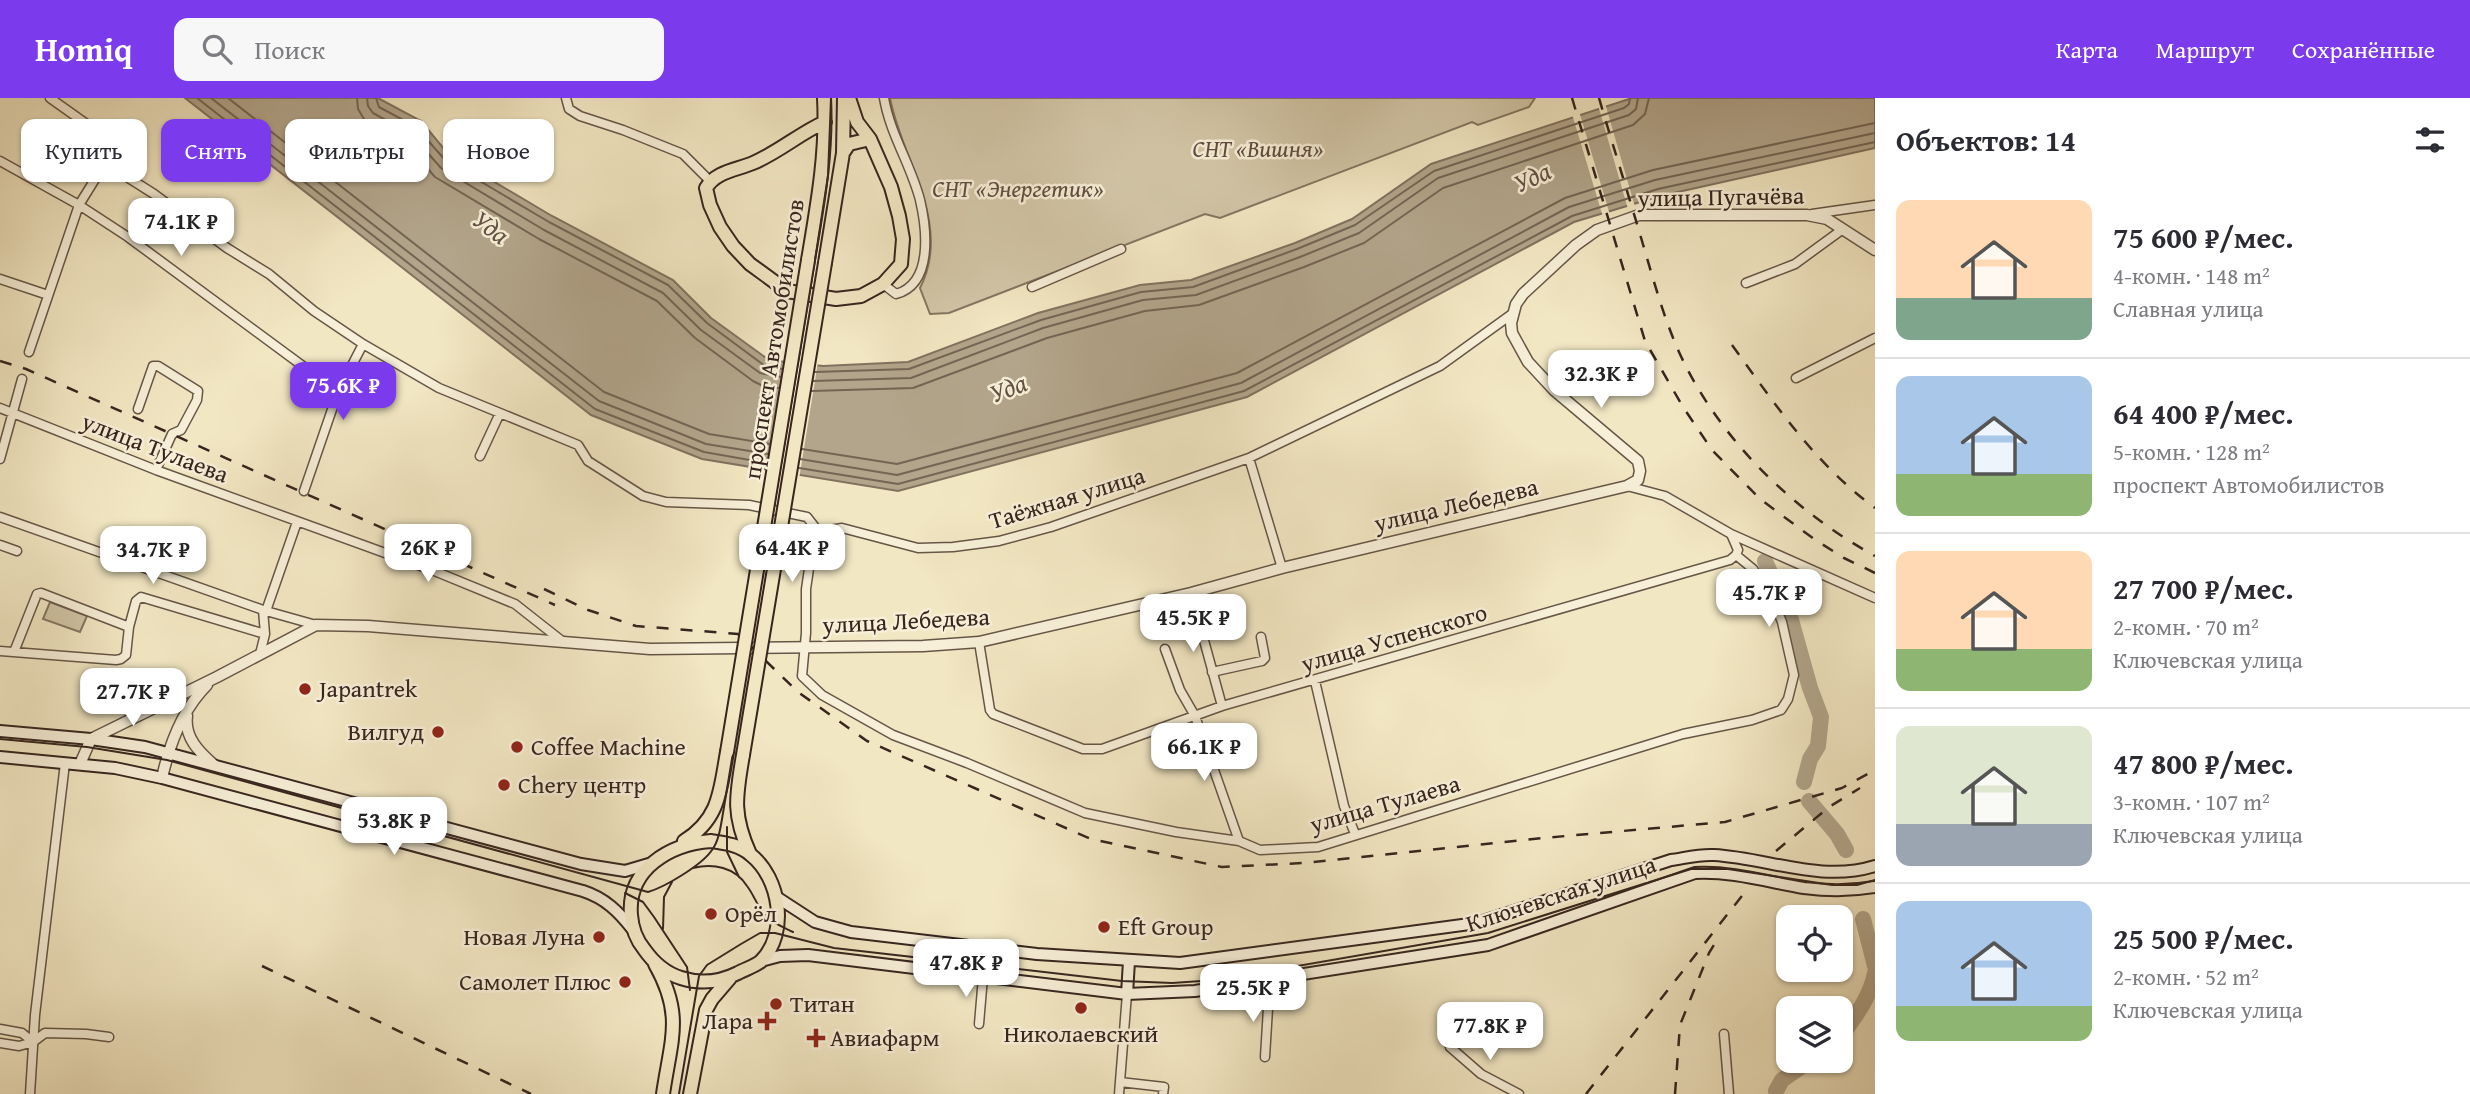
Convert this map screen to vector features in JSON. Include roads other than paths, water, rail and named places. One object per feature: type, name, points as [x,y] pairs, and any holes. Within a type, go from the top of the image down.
[{"type":"main road","name":"проспект Автомобилистов","points":[[666,852],[695,834],[708,821],[719,798],[821,178],[824,98]]},
{"type":"main road","points":[[825,122],[754,163],[710,181],[706,188],[707,198],[720,227],[733,246],[750,264],[787,290],[836,299],[861,296],[883,284],[901,264],[903,239],[891,187],[870,139],[857,122],[847,98]]},
{"type":"main road","name":"проспект Автомобилистов","points":[[751,854],[737,819],[738,788],[843,153],[847,98]]},
{"type":"main road","points":[[843,153],[849,144],[870,139]]},
{"type":"main road","points":[[0,731],[121,742],[581,864],[625,870],[652,863]]},
{"type":"main road","points":[[0,757],[115,768],[162,778],[583,891],[609,904],[620,913],[632,930],[654,964],[671,998],[674,1025],[663,1094]]},
{"type":"main road","points":[[632,930],[632,895],[641,874],[666,852],[697,842],[711,841],[737,847],[751,854],[762,866],[772,882],[778,925],[761,961],[719,980],[691,980],[654,964]]},
{"type":"main road","name":"Ключевская улица","points":[[775,896],[815,922],[851,932],[1037,954],[1180,963],[1477,923],[1671,860],[1693,856],[1730,856],[1828,873],[1875,866]]},
{"type":"main road","name":"Ключевская улица","points":[[761,961],[780,956],[808,955],[1127,994],[1195,991],[1488,945],[1695,873],[1726,874],[1819,889],[1857,890],[1875,887]]},
{"type":"main road","points":[[1127,994],[1129,961]]},
{"type":"main road","points":[[690,1094],[706,1010],[732,975]]},
{"type":"street","points":[[50,98],[80,119]]},
{"type":"street","points":[[566,98],[569,108],[580,116],[683,154],[710,181]]},
{"type":"street","points":[[883,284],[896,294],[907,291],[920,276],[925,251],[919,200],[884,98]]},
{"type":"street","points":[[0,161],[79,205],[128,237],[338,392]]},
{"type":"street","points":[[29,352],[79,205],[93,182]]},
{"type":"street","points":[[135,182],[227,248],[269,274],[314,311],[363,344],[439,388],[578,445],[588,461],[643,496],[666,502],[749,505],[807,517],[814,526],[814,542],[808,571],[803,647]]},
{"type":"street","points":[[1807,215],[1875,205]]},
{"type":"street","name":"улица Пугачёва","points":[[1512,314],[1523,294],[1576,245],[1597,230],[1639,215],[1807,215],[1827,219],[1875,250]]},
{"type":"street","points":[[1746,283],[1795,264],[1843,229]]},
{"type":"street","points":[[1032,287],[1121,249]]},
{"type":"street","points":[[0,279],[48,295]]},
{"type":"street","points":[[1512,314],[1512,332],[1528,362],[1555,391],[1638,461],[1638,480],[1627,486]]},
{"type":"street","name":"Таёжная улица","points":[[814,542],[829,530],[842,528],[918,548],[953,547],[999,541],[1051,527],[1249,458],[1440,366],[1512,314]]},
{"type":"street","points":[[1796,378],[1875,338]]},
{"type":"street","points":[[303,491],[338,392],[363,344]]},
{"type":"street","points":[[138,409],[153,366],[158,366],[198,391],[197,400],[181,430],[172,434],[156,470]]},
{"type":"street","points":[[0,459],[22,379]]},
{"type":"street","name":"улица Тулаева","points":[[0,408],[156,470],[296,523],[432,570],[515,604],[562,640]]},
{"type":"street","points":[[480,456],[500,413]]},
{"type":"street","points":[[1249,458],[1282,568]]},
{"type":"street","name":"улица Лебедева","points":[[0,517],[264,610],[316,625],[368,626],[650,649],[923,646],[979,642],[1627,486],[1665,496],[1731,534],[1875,598]]},
{"type":"street","points":[[260,654],[265,634],[264,610],[296,523]]},
{"type":"street","points":[[1731,534],[1738,550],[1737,555]]},
{"type":"street","points":[[0,545],[17,551]]},
{"type":"street","name":"улица Тулаева","points":[[803,647],[802,676],[822,695],[893,735],[1085,813],[1176,832],[1239,841],[1260,850],[1289,849],[1318,846],[1683,734],[1752,720],[1781,710],[1788,699],[1794,675],[1782,622],[1766,587],[1753,569],[1737,555]]},
{"type":"street","name":"улица Успенского","points":[[979,642],[990,710],[993,714],[1083,749],[1102,749],[1222,706],[1730,560],[1737,555]]},
{"type":"street","points":[[13,652],[37,594],[41,593],[129,627]]},
{"type":"street","points":[[1191,593],[1222,706]]},
{"type":"street","points":[[0,651],[121,659],[126,655],[129,627],[136,601],[141,597],[265,634]]},
{"type":"street","points":[[80,764],[91,739],[316,625]]},
{"type":"street","points":[[1212,672],[1262,661],[1265,658],[1261,637]]},
{"type":"street","points":[[1165,649],[1180,690],[1195,716],[1239,841]]},
{"type":"street","points":[[162,778],[168,753],[187,713],[197,696],[218,677]]},
{"type":"street","points":[[1315,681],[1343,806],[1355,834]]},
{"type":"street","points":[[187,713],[186,723],[194,746],[217,767]]},
{"type":"street","points":[[30,1094],[33,1042],[65,763]]},
{"type":"street","points":[[979,1024],[983,977]]},
{"type":"street","points":[[1265,1057],[1269,992]]},
{"type":"street","points":[[1119,1094],[1127,994]]},
{"type":"street","points":[[0,1029],[22,1033],[33,1042]]},
{"type":"street","points":[[0,1043],[19,1046],[33,1042],[45,1033],[109,1037]]},
{"type":"street","points":[[1724,1034],[1729,1094]]},
{"type":"street","points":[[1450,1047],[1481,1074],[1518,1094]]},
{"type":"street","points":[[1120,1082],[1164,1087],[1163,1094]]},
{"type":"water","points":[[185,98],[378,98],[417,119],[285,119],[285,176],[271,165],[271,119],[212,119]]},
{"type":"water","name":"Уда","points":[[1632,98],[1875,98],[1875,148],[1660,196],[1574,222],[1247,397],[898,491],[702,459],[591,415],[293,182],[429,182],[429,131],[443,148],[443,182],[495,182],[552,216],[673,280],[711,318],[769,360],[823,366],[908,362],[1038,313],[1140,285],[1191,280],[1295,243],[1352,219],[1431,164]]},
{"type":"waterway","points":[[1765,561],[1791,620],[1821,717],[1818,746],[1810,759],[1804,782]]},
{"type":"waterway","points":[[1809,801],[1837,834],[1846,850]]},
{"type":"waterway","points":[[1863,919],[1875,966]]},
{"type":"waterway","points":[[1853,1018],[1867,997],[1875,973]]},
{"type":"waterway","points":[[1776,1091],[1782,1080],[1792,1073]]},
{"type":"tram line","points":[[0,739],[87,747],[167,760],[648,892],[692,869],[714,846],[721,823],[828,176],[831,98]]},
{"type":"tram line","points":[[727,827],[727,852],[739,877]]},
{"type":"tram line","points":[[693,868],[716,866],[736,874],[765,915],[774,923],[793,932]]},
{"type":"tram line","points":[[679,1094],[699,976],[707,965],[760,933],[775,933],[834,948],[1122,981],[1172,983],[1216,980],[1488,933],[1691,869],[1728,869],[1832,885],[1857,885],[1875,880]]},
{"type":"tram line","points":[[663,929],[664,897],[672,882]]},
{"type":"tram line","points":[[625,893],[643,902],[654,917],[687,967],[690,990]]},
{"type":"railway","points":[[1572,98],[1645,341],[1683,407],[1712,450],[1760,499],[1814,539],[1875,573]]},
{"type":"railway","points":[[1599,98],[1663,311],[1695,384],[1737,442],[1787,494],[1815,517],[1875,556]]},
{"type":"railway","points":[[1732,345],[1780,411],[1815,453],[1853,491],[1875,508]]},
{"type":"railway","points":[[0,361],[26,369],[555,605]]},
{"type":"railway","points":[[544,589],[588,610],[636,626],[738,634],[798,692],[867,741],[1091,839],[1222,867],[1304,863],[1725,822],[1842,788],[1875,770]]},
{"type":"railway","points":[[1776,851],[1829,807],[1860,788]]},
{"type":"railway","points":[[1586,1094],[1745,892]]},
{"type":"railway","points":[[1675,1094],[1680,1025],[1709,953],[1717,940]]},
{"type":"railway","points":[[262,966],[531,1094]]},
{"type":"place","name":"Japantrek","points":[[305,689]]},
{"type":"place","name":"Вилгуд","points":[[438,732]]},
{"type":"place","name":"Coffee Machine","points":[[517,747]]},
{"type":"place","name":"Chery центр","points":[[504,785]]},
{"type":"place","name":"Орёл","points":[[711,914]]},
{"type":"place","name":"Eft Group","points":[[1104,927]]},
{"type":"place","name":"Новая Луна","points":[[599,937]]},
{"type":"place","name":"Самолет Плюс","points":[[625,982]]},
{"type":"place","name":"Титан","points":[[776,1004]]},
{"type":"place","name":"Николаевский","points":[[1081,1008]]},
{"type":"place","name":"Лара","points":[[767,1021]]},
{"type":"place","name":"Авиафарм","points":[[816,1038]]},
{"type":"park label","name":"СНТ «Вишня»","points":[[1258,149]]},
{"type":"park label","name":"СНТ «Энергетик»","points":[[1018,189]]}]
